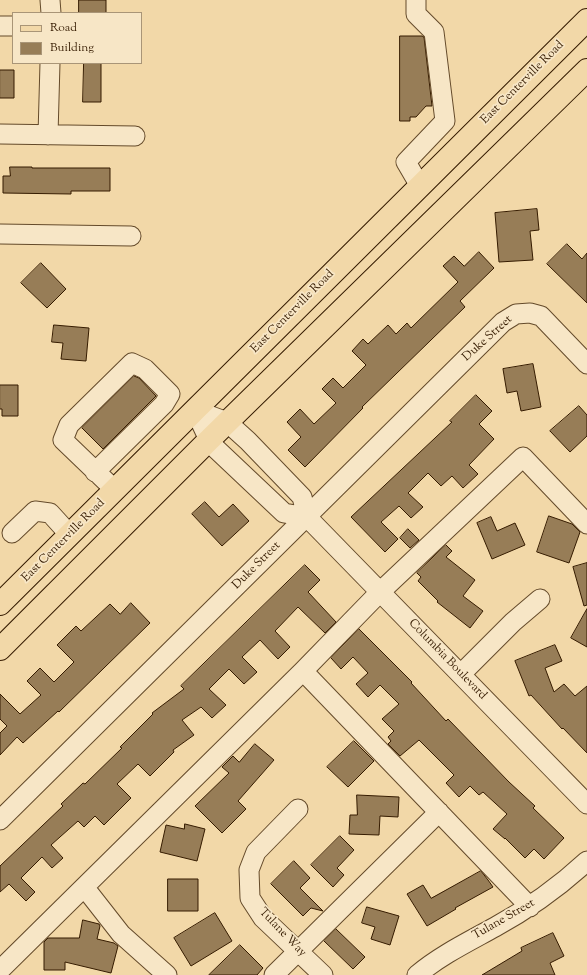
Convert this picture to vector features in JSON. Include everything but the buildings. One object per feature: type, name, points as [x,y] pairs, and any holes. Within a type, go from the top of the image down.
[{"type":"main road","name":"East Centerville Road","points":[[0,604],[587,20]]},
{"type":"main road","points":[[0,649],[227,422],[587,70]]},
{"type":"street","points":[[50,0],[51,12]]},
{"type":"street","points":[[416,0],[416,14],[434,32],[445,121],[406,162],[420,186]]},
{"type":"street","points":[[0,26],[12,26]]},
{"type":"street","points":[[48,135],[50,64]]},
{"type":"street","points":[[0,134],[135,136]]},
{"type":"street","points":[[0,234],[131,236]]},
{"type":"street","name":"Duke Street","points":[[0,820],[503,322],[516,314],[541,316],[587,364]]},
{"type":"street","points":[[95,472],[164,404],[170,394],[145,369],[132,363],[69,425],[63,440],[95,472],[115,490]]},
{"type":"street","points":[[195,410],[209,440],[284,513],[307,516]]},
{"type":"street","name":"Columbia Boulevard","points":[[195,410],[227,422],[248,441],[302,497],[307,516],[587,804]]},
{"type":"street","points":[[143,425],[162,443]]},
{"type":"street","points":[[0,970],[85,888],[303,671],[380,592],[523,457],[587,524]]},
{"type":"street","points":[[12,533],[35,511],[50,513],[70,534]]},
{"type":"street","points":[[460,674],[540,599]]},
{"type":"street","points":[[303,671],[530,907]]},
{"type":"street","name":"Tulane Way","points":[[298,809],[256,852],[249,870],[250,898],[263,918],[323,975]]},
{"type":"street","points":[[274,975],[439,812]]},
{"type":"street","name":"Tulane Street","points":[[417,975],[455,948],[495,928],[530,907],[572,875],[587,861]]},
{"type":"street","points":[[85,888],[121,934],[167,975]]}]
